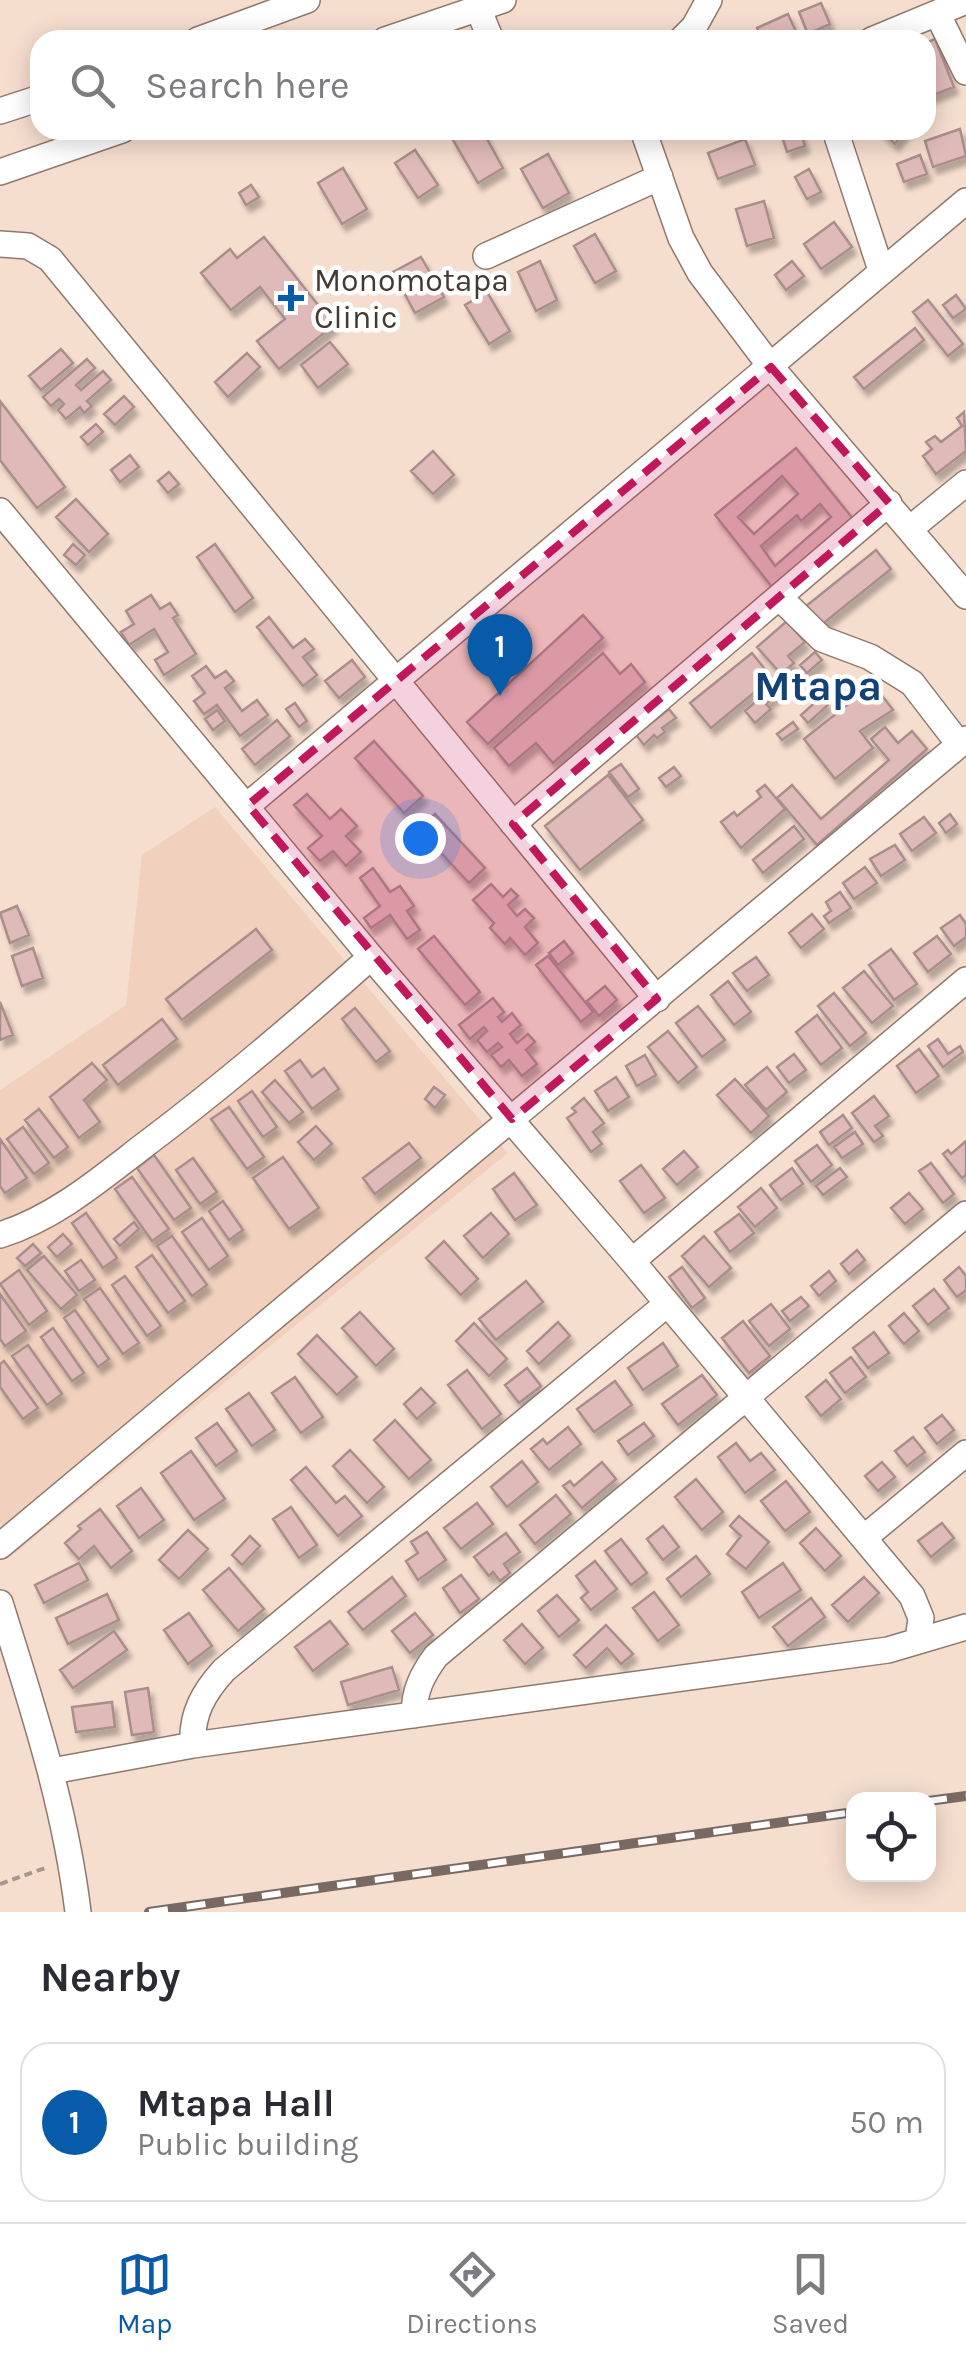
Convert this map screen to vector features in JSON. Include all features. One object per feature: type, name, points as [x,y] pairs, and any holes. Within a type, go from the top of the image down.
[{"type":"street","points":[[235,30],[307,0]]},
{"type":"street","points":[[691,30],[710,0]]},
{"type":"street","points":[[896,30],[966,1]]},
{"type":"street","points":[[414,30],[490,4],[491,30]]},
{"type":"street","points":[[937,13],[966,72]]},
{"type":"street","points":[[4,107],[30,100]]},
{"type":"street","points":[[0,172],[93,140]]},
{"type":"street","points":[[647,140],[681,238],[700,273],[771,368],[966,596]]},
{"type":"street","points":[[838,140],[881,270]]},
{"type":"street","points":[[486,256],[660,177]]},
{"type":"street","points":[[248,805],[966,202]]},
{"type":"street","points":[[0,244],[28,246],[50,258],[657,1000]]},
{"type":"street","points":[[911,528],[966,484]]},
{"type":"street","points":[[512,824],[889,503]]},
{"type":"street","points":[[0,510],[912,1596],[920,1618],[918,1641]]},
{"type":"street","points":[[0,1546],[963,741],[912,682],[870,656],[822,639],[779,597]]},
{"type":"street","points":[[0,1235],[51,1214],[110,1172],[213,1094],[372,957]]},
{"type":"street","points":[[632,1261],[966,980]]},
{"type":"street","points":[[414,1715],[414,1697],[436,1656],[966,1214]]},
{"type":"street","points":[[192,1745],[197,1710],[208,1688],[224,1670],[667,1304]]},
{"type":"street","points":[[864,1538],[966,1453]]},
{"type":"street","points":[[0,1603],[52,1771],[72,1860],[78,1912]]},
{"type":"street","points":[[52,1771],[192,1745],[888,1650],[966,1628]]},
{"type":"path","points":[[0,1884],[72,1860]]},
{"type":"highlighted area","points":[[771,367],[889,503],[513,824],[657,999],[512,1119],[248,805]]},
{"type":"shaded area","points":[[215,807],[508,1153],[10,1557],[0,1523],[0,1090],[126,1005],[142,855]]},
{"type":"building","points":[[821,3],[830,24],[806,30],[799,12]]},
{"type":"building","points":[[788,14],[795,30],[758,30]]},
{"type":"building","points":[[936,42],[954,87],[936,94]]},
{"type":"building","points":[[960,129],[966,156],[933,167],[925,141]]},
{"type":"building","points":[[453,140],[488,140],[503,168],[478,183]]},
{"type":"building","points":[[745,140],[755,165],[718,179],[708,153]]},
{"type":"building","points":[[783,140],[803,140],[805,146],[787,152]]},
{"type":"building","points":[[415,150],[438,185],[418,198],[395,163]]},
{"type":"building","points":[[548,154],[569,193],[543,208],[521,169]]},
{"type":"building","points":[[920,155],[927,174],[904,182],[897,164]]},
{"type":"building","points":[[343,168],[367,209],[342,224],[318,183]]},
{"type":"building","points":[[809,169],[821,192],[807,199],[795,177]]},
{"type":"building","points":[[251,185],[259,197],[246,205],[239,193]]},
{"type":"building","points":[[764,201],[774,238],[747,246],[736,209]]},
{"type":"building","points":[[834,222],[852,247],[821,269],[804,244]]},
{"type":"building","points":[[595,234],[616,271],[595,283],[574,246]]},
{"type":"building","name":"Monomotapa Clinic","points":[[264,237],[334,325],[279,369],[257,341],[285,319],[260,287],[231,310],[201,273],[230,249],[237,258]]},
{"type":"building","points":[[421,257],[444,297],[415,313],[393,272]]},
{"type":"building","points":[[540,261],[557,300],[536,311],[518,272]]},
{"type":"building","points":[[792,261],[804,276],[786,290],[775,275]]},
{"type":"building","points":[[487,292],[510,331],[489,344],[465,305]]},
{"type":"building","points":[[956,295],[966,309],[953,318],[943,305]]},
{"type":"building","points":[[928,300],[963,344],[948,356],[913,312]]},
{"type":"building","points":[[915,328],[924,340],[864,389],[854,377]]},
{"type":"building","points":[[330,342],[348,364],[318,388],[301,365]]},
{"type":"building","points":[[61,349],[73,363],[41,390],[29,376]]},
{"type":"building","points":[[247,353],[260,367],[228,397],[215,382]]},
{"type":"building","points":[[87,359],[95,368],[76,385],[81,390],[103,371],[111,380],[87,401],[92,406],[84,413],[80,407],[66,419],[58,410],[64,404],[59,399],[51,406],[43,397]]},
{"type":"building","points":[[124,396],[134,407],[115,425],[104,414]]},
{"type":"building","points":[[0,401],[65,487],[37,508],[0,460]]},
{"type":"building","points":[[964,412],[966,451],[936,474],[923,456],[932,449],[926,442],[935,436],[941,442],[962,426],[957,418]]},
{"type":"building","points":[[96,424],[103,432],[88,445],[81,437]]},
{"type":"building","points":[[796,448],[854,520],[772,587],[715,515]],"holes":[[[782,476],[798,494],[754,534],[738,517]],[[820,504],[831,517],[775,566],[761,546],[797,515],[801,521]]]},
{"type":"building","points":[[433,451],[454,475],[433,494],[411,471]]},
{"type":"building","points":[[130,455],[139,467],[120,482],[111,470]]},
{"type":"building","points":[[169,472],[179,484],[168,493],[158,481]]},
{"type":"building","points":[[76,499],[108,534],[89,552],[56,517]]},
{"type":"building","points":[[73,544],[85,555],[76,565],[64,555]]},
{"type":"building","points":[[215,544],[253,598],[235,612],[197,557]]},
{"type":"building","points":[[876,550],[891,569],[820,626],[805,607]]},
{"type":"building","points":[[151,595],[160,609],[170,603],[178,615],[173,618],[196,654],[164,675],[155,660],[168,652],[154,629],[129,645],[121,632],[134,624],[126,611]]},
{"type":"building","points":[[583,615],[603,638],[488,744],[467,722]]},
{"type":"building","points":[[269,617],[293,648],[305,639],[314,649],[303,657],[317,675],[303,686],[257,627]]},
{"type":"building","points":[[787,621],[805,642],[788,656],[794,663],[781,674],[757,647]]},
{"type":"building","points":[[815,652],[822,660],[807,673],[800,665]]},
{"type":"building","points":[[603,653],[620,674],[631,664],[645,682],[553,763],[536,743],[509,766],[494,748]]},
{"type":"building","points":[[752,653],[772,678],[711,728],[690,703]]},
{"type":"building","points":[[352,660],[365,677],[339,698],[325,681]]},
{"type":"building","points":[[206,666],[215,678],[226,671],[234,681],[225,688],[242,711],[257,700],[268,715],[240,736],[217,705],[204,714],[194,701],[205,693],[192,676]]},
{"type":"building","points":[[775,685],[780,691],[766,704],[771,709],[755,723],[745,711]]},
{"type":"building","points":[[866,690],[874,700],[881,694],[893,710],[860,731],[873,748],[835,779],[804,739]]},
{"type":"building","points":[[821,697],[828,705],[808,723],[801,715]]},
{"type":"building","points":[[295,703],[307,721],[299,727],[286,709]]},
{"type":"building","points":[[669,709],[676,718],[662,728],[665,732],[657,738],[654,735],[644,745],[636,735]]},
{"type":"building","points":[[217,710],[225,721],[213,730],[205,719]]},
{"type":"building","points":[[277,720],[290,736],[255,765],[242,749]]},
{"type":"building","points":[[793,722],[798,729],[782,740],[777,734]]},
{"type":"building","points":[[885,727],[898,743],[912,731],[927,749],[817,845],[777,798],[792,785],[821,819],[889,760],[871,739]]},
{"type":"building","points":[[374,741],[423,796],[404,813],[355,758]]},
{"type":"building","points":[[621,764],[639,789],[628,797],[609,772]]},
{"type":"building","points":[[674,767],[681,776],[666,787],[659,778]]},
{"type":"building","points":[[608,775],[643,820],[580,870],[545,826]]},
{"type":"building","points":[[765,785],[785,809],[741,848],[721,822],[734,812],[737,816],[761,797],[757,791]]},
{"type":"building","points":[[307,794],[330,819],[341,809],[357,826],[346,836],[361,852],[346,866],[333,851],[320,861],[308,848],[322,836],[294,805]]},
{"type":"building","points":[[435,814],[485,868],[469,883],[419,829]]},
{"type":"building","points":[[950,814],[957,824],[946,833],[939,823]]},
{"type":"building","points":[[924,817],[936,833],[912,851],[900,834]]},
{"type":"building","points":[[794,826],[804,839],[763,873],[753,860]]},
{"type":"building","points":[[895,845],[905,860],[881,876],[870,859]]},
{"type":"building","points":[[865,867],[877,883],[854,899],[843,883]]},
{"type":"building","points":[[373,868],[390,892],[400,886],[414,906],[407,911],[420,930],[407,939],[390,915],[371,928],[364,918],[380,906],[360,878]]},
{"type":"building","points":[[491,884],[503,897],[511,889],[518,896],[508,905],[517,916],[525,909],[534,918],[525,927],[538,943],[525,955],[510,938],[505,944],[490,928],[494,923],[473,900]]},
{"type":"building","points":[[840,892],[851,908],[829,923],[824,916],[831,911],[826,902]]},
{"type":"building","points":[[17,906],[29,935],[10,943],[0,913]]},
{"type":"building","points":[[812,914],[824,929],[801,948],[789,933]]},
{"type":"building","points":[[960,915],[966,924],[966,937],[954,946],[941,928]]},
{"type":"building","points":[[256,929],[272,950],[182,1020],[166,999]]},
{"type":"building","points":[[434,936],[480,992],[465,1005],[418,949]]},
{"type":"building","points":[[937,936],[951,954],[928,972],[914,953]]},
{"type":"building","points":[[564,941],[573,953],[558,965],[549,953]]},
{"type":"building","points":[[33,948],[43,978],[22,986],[12,956]]},
{"type":"building","points":[[891,949],[917,984],[894,1000],[869,965]]},
{"type":"building","points":[[548,956],[593,1012],[581,1022],[536,965]]},
{"type":"building","points":[[756,957],[769,975],[747,991],[733,973]]},
{"type":"building","points":[[864,971],[893,1006],[872,1023],[843,988]]},
{"type":"building","points":[[728,981],[751,1012],[734,1025],[711,995]]},
{"type":"building","points":[[605,986],[617,1000],[599,1016],[587,1001]]},
{"type":"building","points":[[834,993],[866,1033],[850,1046],[818,1006]]},
{"type":"building","points":[[493,998],[504,1012],[498,1017],[502,1022],[512,1013],[521,1025],[510,1034],[517,1043],[528,1034],[535,1042],[526,1050],[537,1064],[522,1076],[509,1060],[501,1067],[491,1055],[502,1047],[498,1043],[487,1052],[477,1040],[487,1031],[484,1027],[470,1039],[459,1025]]},
{"type":"building","points":[[0,1002],[13,1035],[0,1040]]},
{"type":"building","points":[[698,1006],[725,1040],[702,1057],[676,1023]]},
{"type":"building","points":[[355,1008],[390,1051],[376,1062],[342,1019]]},
{"type":"building","points":[[817,1015],[842,1048],[821,1065],[796,1032]]},
{"type":"building","points":[[162,1019],[177,1039],[118,1085],[103,1065]]},
{"type":"building","points":[[668,1031],[697,1067],[678,1083],[648,1047]]},
{"type":"building","points":[[938,1039],[948,1054],[960,1046],[963,1052],[943,1067],[928,1046]]},
{"type":"building","points":[[919,1049],[939,1076],[916,1093],[897,1066]]},
{"type":"building","points":[[794,1054],[806,1070],[789,1083],[777,1067]]},
{"type":"building","points":[[645,1055],[656,1075],[637,1086],[626,1066]]},
{"type":"building","points":[[300,1060],[312,1077],[324,1068],[339,1089],[312,1109],[285,1071]]},
{"type":"building","points":[[92,1063],[107,1080],[84,1100],[100,1122],[79,1138],[50,1097]]},
{"type":"building","points":[[767,1067],[787,1092],[766,1110],[745,1085]]},
{"type":"building","points":[[616,1077],[629,1097],[608,1111],[595,1091]]},
{"type":"building","points":[[735,1079],[769,1116],[751,1133],[717,1095]]},
{"type":"building","points":[[275,1080],[303,1112],[289,1123],[262,1092]]},
{"type":"building","points":[[434,1087],[445,1095],[435,1108],[425,1099]]},
{"type":"building","points":[[252,1091],[277,1127],[263,1137],[238,1101]]},
{"type":"building","points":[[874,1096],[889,1116],[875,1126],[883,1136],[874,1142],[852,1113]]},
{"type":"building","points":[[584,1098],[604,1123],[593,1132],[602,1144],[591,1152],[567,1118]]},
{"type":"building","points":[[229,1107],[264,1157],[247,1169],[211,1119]]},
{"type":"building","points":[[39,1109],[68,1147],[54,1158],[25,1120]]},
{"type":"building","points":[[843,1115],[852,1128],[829,1145],[820,1132]]},
{"type":"building","points":[[316,1126],[332,1144],[314,1160],[298,1142]]},
{"type":"building","points":[[23,1127],[49,1163],[34,1174],[7,1139]]},
{"type":"building","points":[[855,1132],[863,1144],[842,1158],[834,1147]]},
{"type":"building","points":[[0,1139],[27,1178],[5,1193],[0,1186]]},
{"type":"building","points":[[966,1141],[966,1175],[962,1178],[943,1154],[948,1150],[951,1154]]},
{"type":"building","points":[[409,1143],[421,1158],[375,1194],[363,1178]]},
{"type":"building","points":[[817,1145],[832,1165],[811,1182],[795,1161]]},
{"type":"building","points":[[684,1151],[698,1167],[677,1185],[663,1169]]},
{"type":"building","points":[[154,1155],[191,1208],[174,1220],[137,1168]]},
{"type":"building","points":[[283,1157],[319,1208],[289,1229],[253,1178]]},
{"type":"building","points":[[193,1158],[217,1192],[200,1204],[176,1170]]},
{"type":"building","points":[[931,1163],[954,1194],[943,1203],[919,1171]]},
{"type":"building","points":[[641,1165],[665,1198],[644,1213],[620,1181]]},
{"type":"building","points":[[792,1168],[803,1184],[781,1200],[770,1185]]},
{"type":"building","points":[[840,1168],[847,1177],[823,1195],[816,1186]]},
{"type":"building","points":[[514,1173],[537,1205],[515,1220],[493,1189]]},
{"type":"building","points":[[132,1177],[169,1229],[152,1241],[115,1189]]},
{"type":"building","points":[[761,1188],[777,1208],[755,1227],[738,1207]]},
{"type":"building","points":[[909,1193],[923,1209],[905,1224],[891,1208]]},
{"type":"building","points":[[223,1201],[243,1230],[229,1240],[209,1211]]},
{"type":"building","points":[[86,1213],[117,1258],[103,1268],[72,1223]]},
{"type":"building","points":[[491,1213],[509,1234],[483,1258],[464,1236]]},
{"type":"building","points":[[739,1214],[754,1233],[730,1252],[715,1232]]},
{"type":"building","points":[[202,1218],[228,1256],[209,1270],[182,1232]]},
{"type":"building","points":[[134,1222],[139,1229],[120,1246],[114,1239]]},
{"type":"building","points":[[63,1234],[72,1244],[57,1257],[48,1247]]},
{"type":"building","points":[[172,1236],[207,1285],[192,1296],[157,1246]]},
{"type":"building","points":[[704,1236],[731,1268],[709,1287],[682,1256]]},
{"type":"building","points":[[444,1241],[478,1279],[461,1295],[426,1258]]},
{"type":"building","points":[[33,1244],[41,1253],[25,1266],[17,1258]]},
{"type":"building","points":[[857,1250],[865,1260],[849,1274],[841,1264]]},
{"type":"building","points":[[152,1255],[185,1301],[168,1313],[136,1267]]},
{"type":"building","points":[[44,1256],[77,1295],[61,1309],[27,1270]]},
{"type":"building","points":[[81,1260],[95,1280],[79,1291],[65,1271]]},
{"type":"building","points":[[682,1267],[705,1298],[692,1308],[669,1277]]},
{"type":"building","points":[[959,1267],[966,1276],[966,1290],[957,1297],[944,1280]]},
{"type":"building","points":[[19,1270],[47,1311],[29,1325],[0,1284]]},
{"type":"building","points":[[829,1271],[836,1281],[819,1296],[811,1286]]},
{"type":"building","points":[[125,1276],[161,1326],[147,1336],[112,1285]]},
{"type":"building","points":[[526,1281],[543,1302],[496,1340],[479,1319]]},
{"type":"building","points":[[100,1288],[139,1343],[123,1354],[84,1299]]},
{"type":"building","points":[[934,1289],[949,1308],[928,1325],[913,1306]]},
{"type":"building","points":[[0,1294],[26,1331],[5,1346],[0,1339]]},
{"type":"building","points":[[801,1297],[809,1306],[790,1321],[782,1311]]},
{"type":"building","points":[[771,1304],[790,1329],[769,1346],[749,1321]]},
{"type":"building","points":[[75,1310],[109,1359],[98,1367],[64,1318]]},
{"type":"building","points":[[360,1312],[394,1349],[376,1366],[342,1328]]},
{"type":"building","points":[[904,1313],[919,1331],[904,1344],[889,1326]]},
{"type":"building","points":[[743,1321],[770,1356],[749,1373],[722,1338]]},
{"type":"building","points":[[558,1322],[570,1336],[539,1364],[527,1351]]},
{"type":"building","points":[[474,1323],[507,1359],[489,1376],[456,1341]]},
{"type":"building","points":[[53,1328],[84,1373],[72,1381],[41,1337]]},
{"type":"building","points":[[874,1332],[889,1353],[868,1368],[853,1348]]},
{"type":"building","points":[[317,1335],[357,1377],[337,1395],[298,1354]]},
{"type":"building","points":[[663,1343],[678,1366],[643,1390],[628,1368]]},
{"type":"building","points":[[28,1345],[62,1394],[47,1405],[12,1356]]},
{"type":"building","points":[[851,1357],[866,1377],[845,1393],[830,1373]]},
{"type":"building","points":[[4,1361],[38,1408],[23,1419],[0,1387],[0,1364]]},
{"type":"building","points":[[527,1368],[541,1386],[519,1403],[505,1385]]},
{"type":"building","points":[[467,1370],[501,1414],[482,1429],[448,1385]]},
{"type":"building","points":[[702,1375],[717,1395],[678,1425],[662,1404]]},
{"type":"building","points":[[295,1377],[323,1417],[301,1433],[272,1393]]},
{"type":"building","points":[[826,1380],[841,1399],[821,1416],[806,1397]]},
{"type":"building","points":[[615,1381],[632,1405],[594,1432],[577,1409]]},
{"type":"building","points":[[421,1388],[435,1403],[417,1419],[404,1404]]},
{"type":"building","points":[[249,1393],[275,1430],[252,1446],[226,1409]]},
{"type":"building","points":[[942,1415],[954,1430],[937,1444],[925,1428]]},
{"type":"building","points":[[395,1420],[431,1460],[409,1479],[374,1440]]},
{"type":"building","points":[[217,1423],[237,1451],[216,1466],[196,1438]]},
{"type":"building","points":[[644,1423],[654,1436],[628,1455],[618,1441]]},
{"type":"building","points":[[568,1427],[581,1444],[549,1470],[531,1449],[543,1439],[547,1444]]},
{"type":"building","points":[[913,1437],[925,1452],[907,1466],[895,1451]]},
{"type":"building","points":[[736,1443],[750,1461],[761,1453],[775,1470],[745,1493],[718,1457]]},
{"type":"building","points":[[350,1450],[384,1487],[367,1503],[333,1466]]},
{"type":"building","points":[[191,1451],[225,1499],[194,1520],[161,1473]]},
{"type":"building","points":[[522,1461],[538,1482],[507,1507],[491,1487]]},
{"type":"building","points":[[602,1462],[616,1479],[582,1508],[563,1486],[570,1481],[574,1486]]},
{"type":"building","points":[[882,1462],[895,1477],[878,1491],[865,1476]]},
{"type":"building","points":[[306,1467],[336,1503],[345,1496],[362,1516],[338,1536],[291,1480]]},
{"type":"building","points":[[696,1479],[723,1512],[702,1530],[675,1497]]},
{"type":"building","points":[[786,1481],[810,1512],[785,1531],[761,1501]]},
{"type":"building","points":[[141,1488],[164,1520],[139,1538],[117,1506]]},
{"type":"building","points":[[556,1495],[571,1514],[535,1544],[520,1525]]},
{"type":"building","points":[[477,1503],[493,1524],[461,1549],[444,1528]]},
{"type":"building","points":[[291,1507],[317,1545],[299,1558],[273,1519]]},
{"type":"building","points":[[100,1509],[132,1551],[111,1568],[94,1546],[79,1559],[65,1543],[81,1529],[78,1526]]},
{"type":"building","points":[[739,1516],[769,1542],[746,1569],[727,1554],[741,1536],[730,1526]]},
{"type":"building","points":[[942,1523],[954,1538],[931,1557],[918,1541]]},
{"type":"building","points":[[663,1526],[679,1547],[663,1560],[647,1539]]},
{"type":"building","points":[[816,1528],[841,1556],[825,1571],[800,1543]]},
{"type":"building","points":[[188,1530],[208,1549],[179,1579],[159,1560]]},
{"type":"building","points":[[427,1532],[446,1560],[418,1580],[406,1561],[418,1553],[411,1542]]},
{"type":"building","points":[[506,1533],[520,1552],[504,1564],[510,1573],[500,1581],[493,1572],[489,1576],[474,1557]]},
{"type":"building","points":[[250,1536],[260,1546],[242,1565],[232,1555]]},
{"type":"building","points":[[621,1539],[647,1573],[631,1585],[605,1551]]},
{"type":"building","points":[[696,1556],[710,1574],[681,1597],[667,1579]]},
{"type":"building","points":[[595,1561],[617,1589],[591,1610],[581,1598],[588,1592],[576,1576]]},
{"type":"building","points":[[79,1563],[88,1580],[44,1603],[35,1585]]},
{"type":"building","points":[[783,1563],[801,1590],[759,1618],[742,1592]]},
{"type":"building","points":[[229,1568],[264,1609],[238,1631],[203,1590]]},
{"type":"building","points":[[461,1575],[479,1599],[460,1613],[443,1588]]},
{"type":"building","points":[[392,1577],[406,1596],[363,1630],[348,1612]]},
{"type":"building","points":[[864,1577],[879,1593],[848,1622],[832,1605]]},
{"type":"building","points":[[654,1592],[679,1625],[658,1641],[633,1608]]},
{"type":"building","points":[[107,1594],[119,1620],[68,1644],[56,1618]]},
{"type":"building","points":[[557,1595],[579,1620],[559,1637],[538,1611]]},
{"type":"building","points":[[811,1598],[825,1617],[788,1646],[773,1627]]},
{"type":"building","points":[[189,1613],[212,1646],[188,1664],[164,1630]]},
{"type":"building","points":[[415,1613],[433,1635],[410,1653],[392,1631]]},
{"type":"building","points":[[330,1621],[348,1644],[313,1671],[295,1647]]},
{"type":"building","points":[[522,1624],[543,1648],[525,1664],[504,1640]]},
{"type":"building","points":[[606,1625],[633,1654],[621,1664],[607,1648],[586,1668],[574,1655]]},
{"type":"building","points":[[114,1631],[127,1650],[73,1688],[60,1670]]},
{"type":"building","points":[[392,1667],[399,1690],[348,1705],[341,1682]]},
{"type":"building","points":[[148,1688],[154,1732],[132,1735],[125,1692]]},
{"type":"building","points":[[112,1702],[115,1727],[76,1732],[72,1707]]},
{"type":"railway","points":[[936,1800],[966,1796]]},
{"type":"railway","points":[[149,1912],[846,1813]]},
{"type":"place","name":"Monomotapa Clinic","points":[[291,298]]},
{"type":"place","name":"Mtapa Hall","points":[[500,696]]},
{"type":"district","name":"Mtapa","points":[[818,686]]}]
